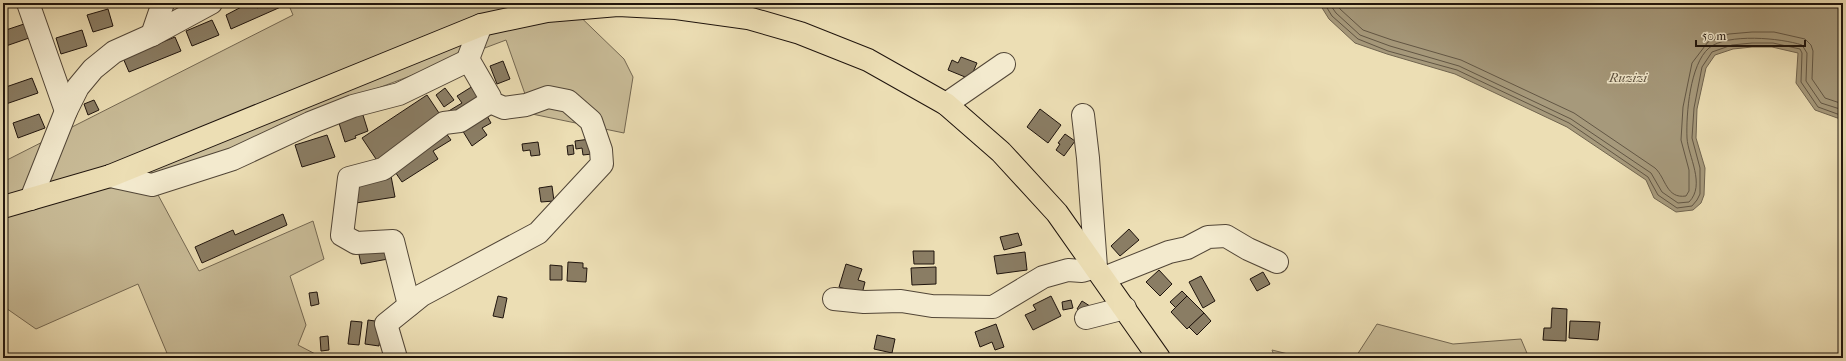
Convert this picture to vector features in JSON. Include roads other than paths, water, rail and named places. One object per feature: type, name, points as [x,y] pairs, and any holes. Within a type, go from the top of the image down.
[{"type":"highway","points":[[3,207],[110,176],[481,25],[547,11],[618,4],[676,8],[748,18],[800,33],[868,60],[946,104],[1006,158],[1057,213],[1100,272],[1159,358]]},
{"type":"street","points":[[28,3],[66,111]]},
{"type":"street","points":[[152,35],[163,3]]},
{"type":"street","points":[[31,199],[66,111],[78,87],[93,69],[114,52],[152,35],[211,3]]},
{"type":"street","points":[[110,176],[152,186],[233,159],[310,123],[353,106],[399,94],[468,59],[481,25]]},
{"type":"street","points":[[468,59],[490,97],[490,102]]},
{"type":"street","points":[[946,104],[1004,64]]},
{"type":"street","points":[[396,358],[386,324],[422,295],[538,233],[602,164],[601,150],[591,121],[568,101],[548,97],[526,105],[504,108],[490,102]]},
{"type":"street","points":[[409,306],[393,241],[356,243],[342,235],[349,178],[383,169],[444,123],[460,122],[490,102]]},
{"type":"street","points":[[1083,115],[1100,272]]},
{"type":"street","points":[[834,299],[864,302],[901,301],[932,306],[993,307],[1043,277],[1068,270],[1100,272],[1187,248],[1208,237],[1226,236],[1277,262]]},
{"type":"street","points":[[1086,318],[1125,308]]},
{"type":"water","name":"Ruzizi","points":[[1319,3],[1843,3],[1843,120],[1815,110],[1796,83],[1798,53],[1772,47],[1752,47],[1733,49],[1715,55],[1706,68],[1697,109],[1696,138],[1705,168],[1704,195],[1701,203],[1693,210],[1676,212],[1654,198],[1646,180],[1567,127],[1455,74],[1355,43],[1329,19]]}]
